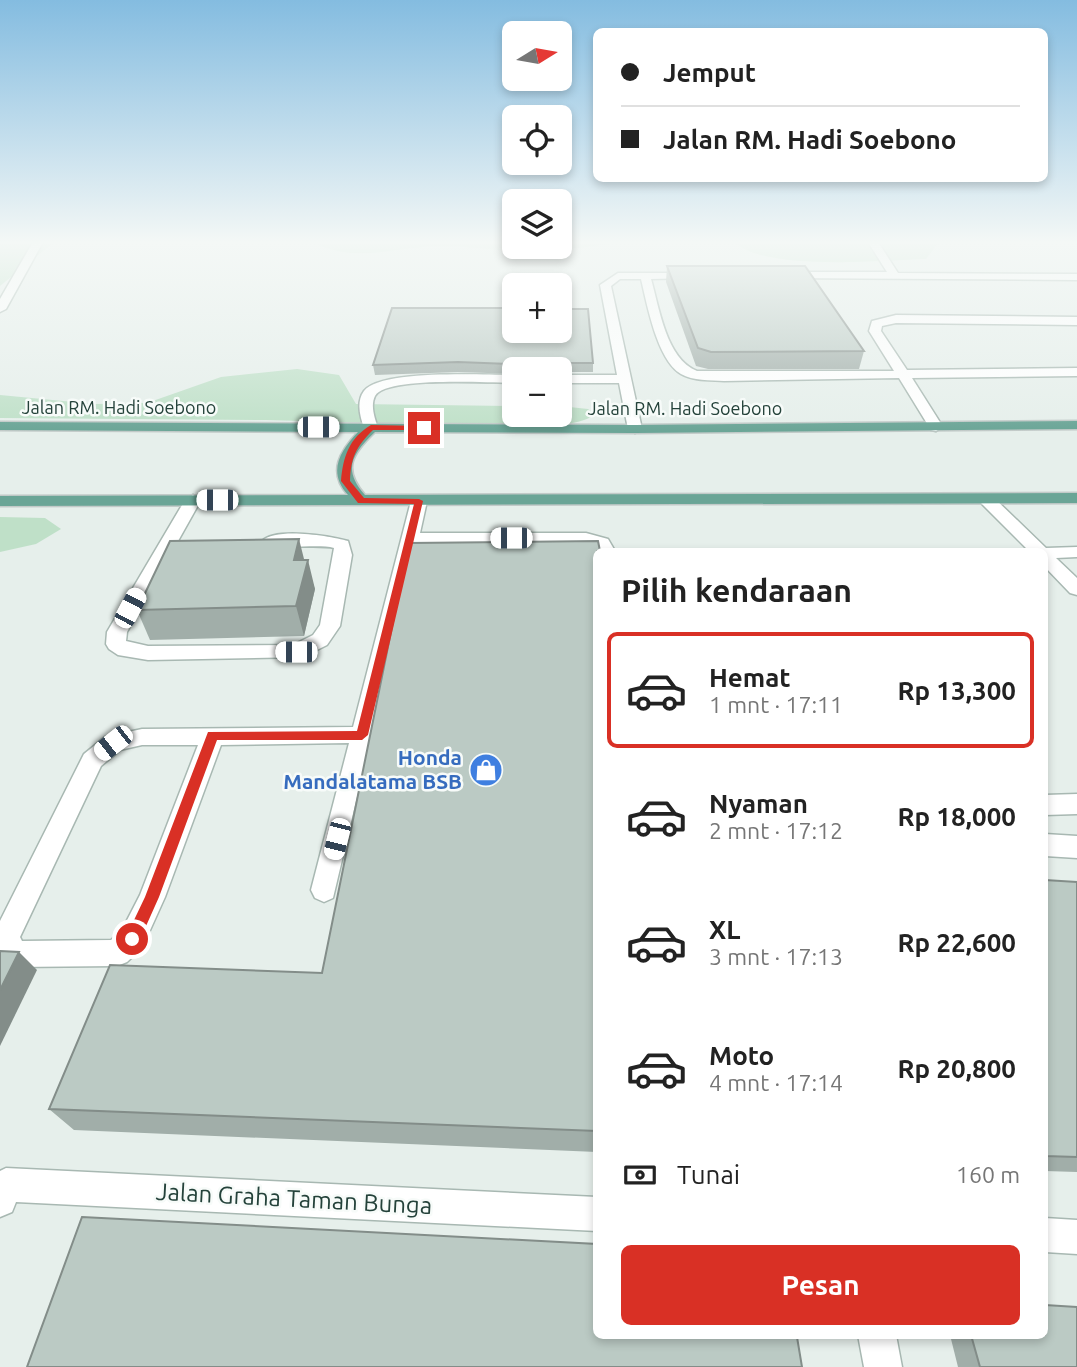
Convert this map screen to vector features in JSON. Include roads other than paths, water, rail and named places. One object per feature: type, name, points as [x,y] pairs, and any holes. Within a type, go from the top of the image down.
[{"type":"main road","name":"Jalan RM. Hadi Soebono","points":[[0,426],[635,429],[1077,425]]},
{"type":"main road","points":[[361,501],[345,481],[345,473],[354,445],[371,428]]},
{"type":"main road","points":[[0,501],[1077,498]]},
{"type":"street","points":[[609,306],[635,429]]},
{"type":"street","points":[[652,306],[656,321],[680,367],[693,374],[724,377],[1077,372]]},
{"type":"street","points":[[936,427],[875,331],[876,324],[883,321],[1077,321]]},
{"type":"street","points":[[572,379],[624,379]]},
{"type":"street","points":[[371,428],[365,407],[371,391],[378,386],[420,380],[502,380]]},
{"type":"street","points":[[986,499],[1036,548]]},
{"type":"street","points":[[193,500],[117,632],[116,644],[125,650],[148,653],[296,652],[320,640],[330,626],[343,555],[342,545],[322,539],[258,541]]},
{"type":"street","points":[[324,890],[419,501]]},
{"type":"street","points":[[411,538],[586,538],[601,543],[604,548]]},
{"type":"street","points":[[168,544],[194,544]]},
{"type":"street","points":[[1048,555],[1077,552]]},
{"type":"street","points":[[1048,558],[1077,589]]},
{"type":"street","points":[[212,736],[152,897],[132,939],[117,953],[15,954],[5,939],[92,760],[113,743],[142,737],[212,736],[362,735]]},
{"type":"street","points":[[1048,805],[1077,804]]},
{"type":"street","points":[[1048,845],[1077,847]]},
{"type":"street","name":"Jalan Graha Taman Bunga","points":[[0,1200],[6,1185],[593,1214]]},
{"type":"street","points":[[1048,1235],[1077,1237]]},
{"type":"street","points":[[878,1339],[883,1367]]},
{"type":"place","name":"Honda Mandalatama BSB","points":[[486,770]]}]
